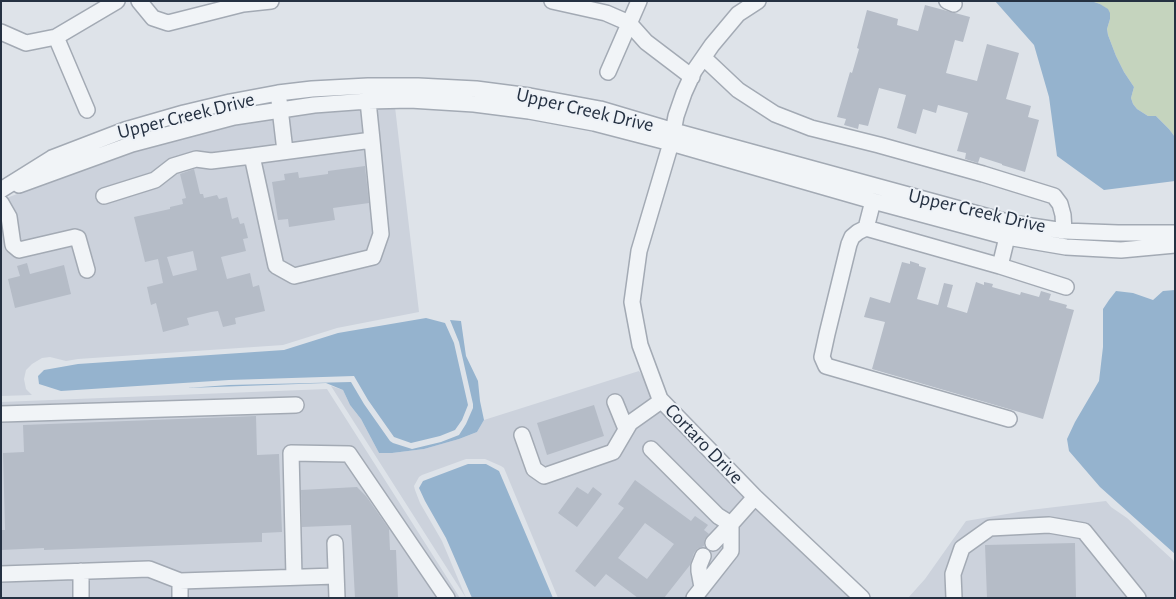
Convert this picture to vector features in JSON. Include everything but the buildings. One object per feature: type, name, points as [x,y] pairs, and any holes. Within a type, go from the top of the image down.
[{"type":"street","points":[[1,32],[26,43],[56,37],[117,1]]},
{"type":"street","points":[[139,1],[153,18],[168,23],[243,4],[271,1]]},
{"type":"street","points":[[552,1],[606,13],[630,23],[646,42],[692,77]]},
{"type":"street","points":[[608,72],[638,1]]},
{"type":"street","name":"Cortaro Drive","points":[[758,1],[738,14],[712,45],[684,93],[639,251],[632,302],[640,345],[662,401],[755,497],[862,598]]},
{"type":"street","points":[[56,37],[87,110]]},
{"type":"street","points":[[1,41],[17,39]]},
{"type":"street","points":[[704,58],[738,90],[774,114],[811,128],[889,147],[1054,196],[1060,204],[1064,231]]},
{"type":"street","name":"Upper Creek Drive","points":[[1,191],[52,158],[125,130],[230,102],[312,89],[418,86],[476,89],[530,96],[600,109],[672,137],[873,201],[1009,230],[1175,233]]},
{"type":"street","points":[[278,93],[285,151]]},
{"type":"street","name":"Upper Creek Drive","points":[[1,191],[132,144],[234,117],[314,104],[410,100],[474,104],[529,111],[672,137],[1066,247],[1121,250],[1175,245]]},
{"type":"street","points":[[252,156],[276,266],[294,276],[373,257],[381,234],[368,101]]},
{"type":"street","points":[[104,196],[155,180],[173,166],[196,159],[211,161],[372,140]]},
{"type":"street","points":[[866,228],[873,201]]},
{"type":"street","points":[[1,203],[9,217],[13,245],[19,250],[75,237],[78,238],[87,270]]},
{"type":"street","points":[[1009,419],[826,366],[822,357],[825,342],[852,237],[866,228],[1066,287]]},
{"type":"street","points":[[1000,266],[1009,230]]},
{"type":"street","points":[[522,434],[534,469],[544,476],[613,452],[630,423],[662,401]]},
{"type":"street","points":[[615,402],[626,429]]},
{"type":"street","points":[[1,414],[296,405]]},
{"type":"street","points":[[650,448],[718,516],[731,524]]},
{"type":"street","points":[[294,577],[291,453],[350,454],[447,598]]},
{"type":"street","points":[[713,543],[755,497]]},
{"type":"street","points":[[698,592],[731,551],[731,524]]},
{"type":"street","points":[[954,598],[952,574],[962,548],[990,528],[1049,525],[1084,531],[1138,598]]},
{"type":"street","points":[[335,543],[337,598]]},
{"type":"street","points":[[698,592],[699,566],[703,556]]},
{"type":"street","points":[[1,574],[148,569],[180,581],[336,576]]},
{"type":"street","points":[[80,571],[82,598]]},
{"type":"street","points":[[180,581],[180,598]]},
{"type":"shaded area","points":[[395,107],[419,312],[337,328],[283,345],[66,361],[50,357],[42,358],[26,370],[24,379],[26,389],[32,395],[1,396],[1,200],[133,151],[235,124],[314,111]]},
{"type":"shaded area","points":[[639,371],[647,383],[853,598],[558,598],[504,468],[485,459],[466,459],[422,475],[414,486],[420,503],[442,541],[466,598],[331,386],[343,390],[379,453],[392,453],[424,449],[459,439],[477,432],[484,420]]},
{"type":"shaded area","points":[[327,389],[460,598],[1,598],[1,402]]},
{"type":"shaded area","points":[[1106,501],[1173,560],[1175,564],[1175,598],[908,598],[925,579],[966,521],[1030,510]]},
{"type":"green space","points":[[1091,1],[1175,1],[1175,137],[1156,116],[1148,116],[1133,104],[1131,98],[1134,87],[1116,56],[1108,35],[1107,29],[1110,19],[1107,9]]},
{"type":"water","points":[[995,1],[1091,1],[1108,9],[1110,19],[1107,29],[1108,35],[1124,72],[1134,87],[1131,98],[1133,104],[1148,116],[1156,116],[1175,137],[1175,181],[1104,190],[1057,156],[1049,97],[1034,45]]},
{"type":"water","points":[[1175,290],[1175,554],[1100,487],[1069,451],[1067,439],[1099,381],[1103,347],[1103,309],[1109,300],[1116,291],[1133,293],[1153,300],[1163,291]]},
{"type":"water","points":[[426,318],[445,323],[454,343],[468,405],[462,420],[455,430],[440,436],[411,443],[394,437],[354,376],[229,380],[61,391],[39,384],[38,376],[44,370],[78,364],[284,350],[338,333]]},
{"type":"water","points":[[450,320],[461,321],[466,356],[478,381],[484,420],[477,432],[424,449],[379,453],[343,390],[326,383],[187,388],[351,382],[364,404],[393,443],[412,449],[441,442],[459,435],[473,408],[459,342]]},
{"type":"water","points":[[468,464],[486,464],[499,471],[553,598],[472,598],[446,538],[419,488],[423,481]]}]
